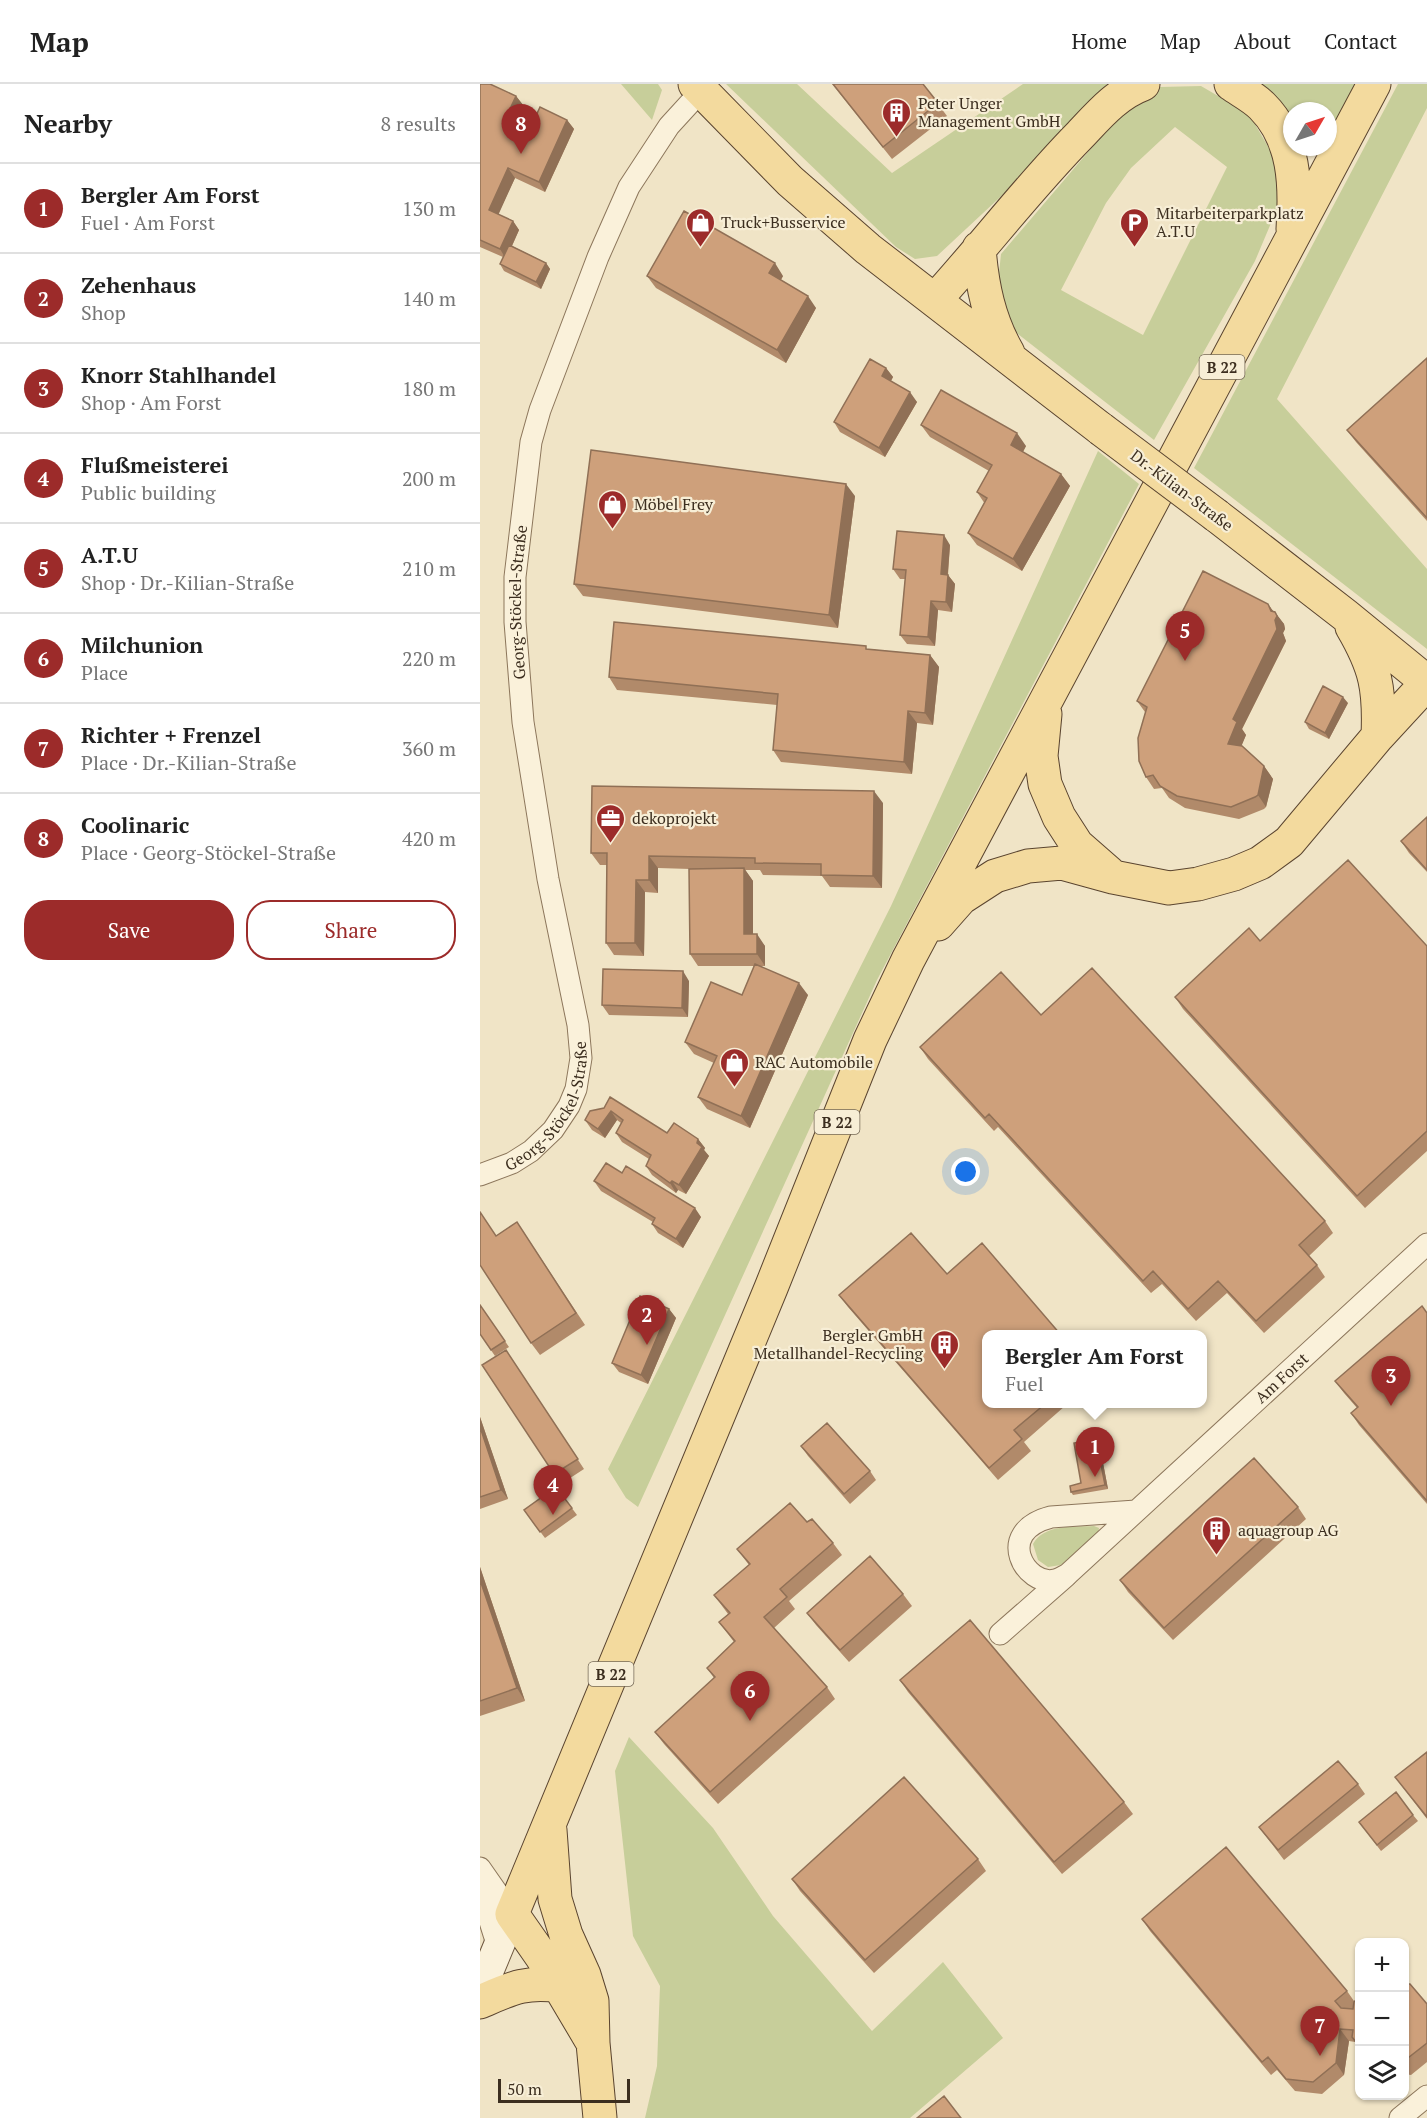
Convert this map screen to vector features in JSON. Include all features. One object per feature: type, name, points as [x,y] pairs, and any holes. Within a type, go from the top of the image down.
[{"type":"main road","points":[[934,300],[1057,158],[1111,104],[1132,88],[1143,84]]},
{"type":"main road","points":[[1231,84],[1262,105],[1281,131],[1293,165],[1295,200],[1292,235]]},
{"type":"main road","name":"B 22","points":[[593,2043],[561,1986],[512,1914],[771,1288],[870,1040],[908,960],[1374,84]]},
{"type":"main road","name":"Dr.-Kilian-Straße","points":[[698,87],[790,182],[868,249],[1345,615],[1427,682]]},
{"type":"main road","points":[[979,248],[986,301],[999,338],[1012,360]]},
{"type":"main road","points":[[1345,615],[1372,665],[1377,683],[1378,736]]},
{"type":"main road","points":[[908,960],[961,897],[995,876],[1028,866],[1062,863],[1113,877],[1169,888],[1198,884],[1234,874],[1260,863],[1289,842],[1378,736],[1427,682]]},
{"type":"main road","points":[[1047,698],[1041,756],[1045,784],[1059,817],[1077,845],[1113,877]]},
{"type":"main road","name":"B 22","points":[[550,1826],[555,1899],[566,1935],[585,1975],[592,2001],[593,2043],[600,2118]]},
{"type":"main road","points":[[480,1991],[512,1914]]},
{"type":"main road","points":[[480,2002],[520,1986],[537,1983],[561,1986]]},
{"type":"street","name":"Georg-Stöckel-Straße","points":[[480,1175],[512,1163],[531,1151],[553,1130],[569,1106],[576,1089],[581,1058],[575,1006],[548,879],[523,722],[515,622],[515,577],[531,442],[540,410],[598,257],[629,187],[698,87]]},
{"type":"street","name":"Am Forst","points":[[1000,1634],[1427,1244]]},
{"type":"street","points":[[1068,1574],[1054,1580],[1042,1579],[1029,1571],[1021,1558],[1018,1547],[1020,1535],[1029,1526],[1051,1517],[1136,1511]]},
{"type":"street","points":[[480,1868],[512,1914]]},
{"type":"street","points":[[480,1890],[498,1947]]},
{"type":"street","points":[[1400,2118],[1427,2096]]},
{"type":"green space","points":[[621,84],[658,84],[662,90],[652,120]]},
{"type":"green space","points":[[726,84],[797,84],[892,173],[1023,84],[1118,84],[1086,117],[937,256],[915,259],[896,247]]},
{"type":"green space","points":[[1251,84],[1361,84],[1337,129],[1337,102],[1283,102],[1283,116]]},
{"type":"green space","points":[[1398,84],[1427,84],[1427,108],[1277,399],[1427,569],[1427,649],[1194,468]]},
{"type":"green space","points":[[1201,86],[1249,114],[1280,167],[1277,209],[1255,261],[1154,440],[1014,331],[998,283],[1001,254],[1123,111],[1160,87]],"holes":[[[1175,127],[1227,167],[1143,335],[1061,290],[1106,203],[1131,168]]]},
{"type":"green space","points":[[1098,451],[1139,484],[877,980],[638,1507],[626,1498],[608,1469],[891,906]]},
{"type":"green space","points":[[1094,1526],[1099,1528],[1098,1534],[1068,1561],[1061,1565],[1048,1567],[1038,1560],[1033,1544],[1044,1533],[1060,1528]]},
{"type":"green space","points":[[629,1737],[713,1828],[773,1916],[872,2031],[943,1962],[1003,2038],[910,2118],[645,2118],[657,2066],[660,1986],[633,1936],[615,1771]]},
{"type":"building","points":[[480,84],[490,84],[516,96],[510,109],[534,120],[540,107],[567,120],[539,182],[508,168],[489,210],[513,221],[500,249],[480,240]]},
{"type":"building","name":"Peter Unger Management GmbH","points":[[833,84],[923,84],[938,103],[883,147]]},
{"type":"building","points":[[684,211],[775,263],[769,273],[808,296],[777,350],[647,276]]},
{"type":"building","points":[[509,245],[546,263],[536,282],[500,264]]},
{"type":"building","points":[[1427,358],[1427,518],[1347,430]]},
{"type":"building","points":[[870,359],[886,368],[882,376],[910,392],[879,448],[834,422]]},
{"type":"building","points":[[941,390],[1017,433],[1011,445],[1061,474],[1013,559],[968,533],[987,498],[977,492],[992,465],[921,425]]},
{"type":"building","points":[[591,450],[846,484],[829,615],[574,584]]},
{"type":"building","points":[[897,531],[944,535],[941,574],[948,575],[946,602],[931,601],[928,637],[900,635],[906,570],[893,569]]},
{"type":"building","points":[[1203,571],[1268,604],[1277,616],[1275,620],[1277,629],[1233,719],[1237,722],[1228,744],[1242,746],[1264,766],[1258,795],[1231,807],[1177,796],[1160,786],[1153,775],[1146,777],[1139,761],[1138,738],[1147,707],[1137,701]]},
{"type":"building","points":[[614,622],[866,646],[866,649],[930,655],[925,713],[908,711],[904,762],[773,750],[778,694],[609,677]]},
{"type":"building","points":[[1323,686],[1343,697],[1325,733],[1305,722]]},
{"type":"building","points":[[592,786],[874,791],[873,876],[821,875],[821,864],[755,863],[755,858],[649,856],[649,880],[636,880],[635,943],[606,943],[607,853],[591,853]]},
{"type":"building","points":[[1427,817],[1427,870],[1401,841]]},
{"type":"building","points":[[1348,860],[1427,946],[1427,1131],[1357,1196],[1175,997],[1249,928],[1260,941]]},
{"type":"building","points":[[744,868],[744,934],[757,934],[757,954],[690,954],[689,869]]},
{"type":"building","points":[[755,964],[799,983],[741,1116],[698,1097],[717,1056],[685,1042],[711,982],[742,995]]},
{"type":"building","points":[[1092,968],[1325,1221],[1299,1245],[1317,1265],[1256,1321],[1218,1281],[1188,1309],[1153,1271],[1143,1281],[989,1114],[985,1118],[920,1047],[1001,972],[1041,1015]]},
{"type":"building","points":[[603,969],[683,971],[682,1008],[602,1005]]},
{"type":"building","points":[[610,1097],[667,1133],[674,1123],[698,1139],[697,1143],[702,1147],[679,1185],[672,1181],[670,1183],[646,1166],[651,1155],[616,1133],[623,1120],[611,1111],[598,1129],[585,1120],[590,1111],[604,1108]]},
{"type":"building","points":[[606,1163],[622,1173],[626,1166],[695,1208],[676,1239],[652,1224],[655,1218],[594,1181]]},
{"type":"building","points":[[480,1212],[496,1236],[517,1222],[576,1313],[531,1343],[480,1265]]},
{"type":"building","name":"Bergler GmbH Metallhandel-Recycling","points":[[911,1233],[947,1274],[982,1243],[1057,1330],[982,1330],[982,1408],[1040,1408],[1014,1430],[1022,1439],[989,1468],[839,1295]]},
{"type":"building","points":[[640,1296],[669,1309],[641,1375],[612,1363]]},
{"type":"building","points":[[480,1305],[505,1341],[491,1350],[480,1334]]},
{"type":"building","points":[[1422,1306],[1427,1313],[1427,1501],[1351,1413],[1358,1407],[1335,1381]]},
{"type":"building","points":[[506,1350],[578,1459],[554,1474],[482,1365]]},
{"type":"building","points":[[827,1423],[870,1471],[844,1494],[801,1446]]},
{"type":"building","points":[[480,1427],[501,1490],[480,1497]]},
{"type":"building","points":[[1096,1439],[1105,1485],[1071,1492],[1070,1486],[1081,1483],[1074,1443]]},
{"type":"building","name":"aquagroup AG","points":[[1254,1458],[1298,1507],[1164,1628],[1120,1580]]},
{"type":"building","points":[[556,1487],[572,1508],[540,1532],[524,1510]]},
{"type":"building","points":[[790,1503],[807,1522],[812,1519],[833,1543],[780,1589],[787,1597],[764,1617],[827,1687],[710,1792],[655,1732],[715,1677],[707,1668],[735,1641],[719,1622],[730,1613],[714,1595],[750,1564],[737,1549]]},
{"type":"building","points":[[870,1556],[903,1594],[840,1650],[807,1613]]},
{"type":"building","points":[[480,1580],[517,1688],[480,1701]]},
{"type":"building","points":[[970,1620],[1124,1802],[1054,1862],[900,1680]]},
{"type":"building","points":[[1427,1752],[1427,1817],[1395,1777]]},
{"type":"building","points":[[1338,1761],[1358,1784],[1278,1850],[1259,1827]]},
{"type":"building","points":[[904,1777],[978,1859],[865,1960],[792,1879]]},
{"type":"building","points":[[1396,1792],[1413,1815],[1377,1845],[1359,1822]]},
{"type":"building","points":[[1226,1847],[1347,1991],[1335,2001],[1341,2008],[1353,2009],[1355,2001],[1355,2041],[1352,2037],[1353,2030],[1340,2029],[1336,2063],[1313,2082],[1286,2079],[1268,2057],[1262,2062],[1142,1919]]},
{"type":"building","points":[[1409,1984],[1427,2004],[1427,2043],[1409,2057]]},
{"type":"building","points":[[944,2096],[961,2118],[917,2118]]},
{"type":"place","name":"Peter Unger Management GmbH","points":[[897,138]]},
{"type":"place","name":"Coolinaric","points":[[521,154]]},
{"type":"place","name":"Truck+Busservice","points":[[700,248]]},
{"type":"place","name":"Mitarbeiterparkplatz A.T.U","points":[[1135,248]]},
{"type":"place","name":"Möbel Frey","points":[[613,530]]},
{"type":"place","name":"A.T.U","points":[[1185,661]]},
{"type":"place","name":"dekoprojekt","points":[[611,844]]},
{"type":"place","name":"RAC Automobile","points":[[734,1088]]},
{"type":"place","name":"Zehenhaus","points":[[647,1345]]},
{"type":"place","name":"Bergler GmbH Metallhandel-Recycling","points":[[944,1370]]},
{"type":"place","name":"Knorr Stahlhandel","points":[[1391,1406]]},
{"type":"place","name":"Bergler Am Forst","points":[[1095,1477]]},
{"type":"place","name":"Flußmeisterei","points":[[553,1515]]},
{"type":"place","name":"aquagroup AG","points":[[1217,1556]]},
{"type":"place","name":"Milchunion","points":[[750,1721]]},
{"type":"place","name":"Richter + Frenzel","points":[[1320,2056]]}]
